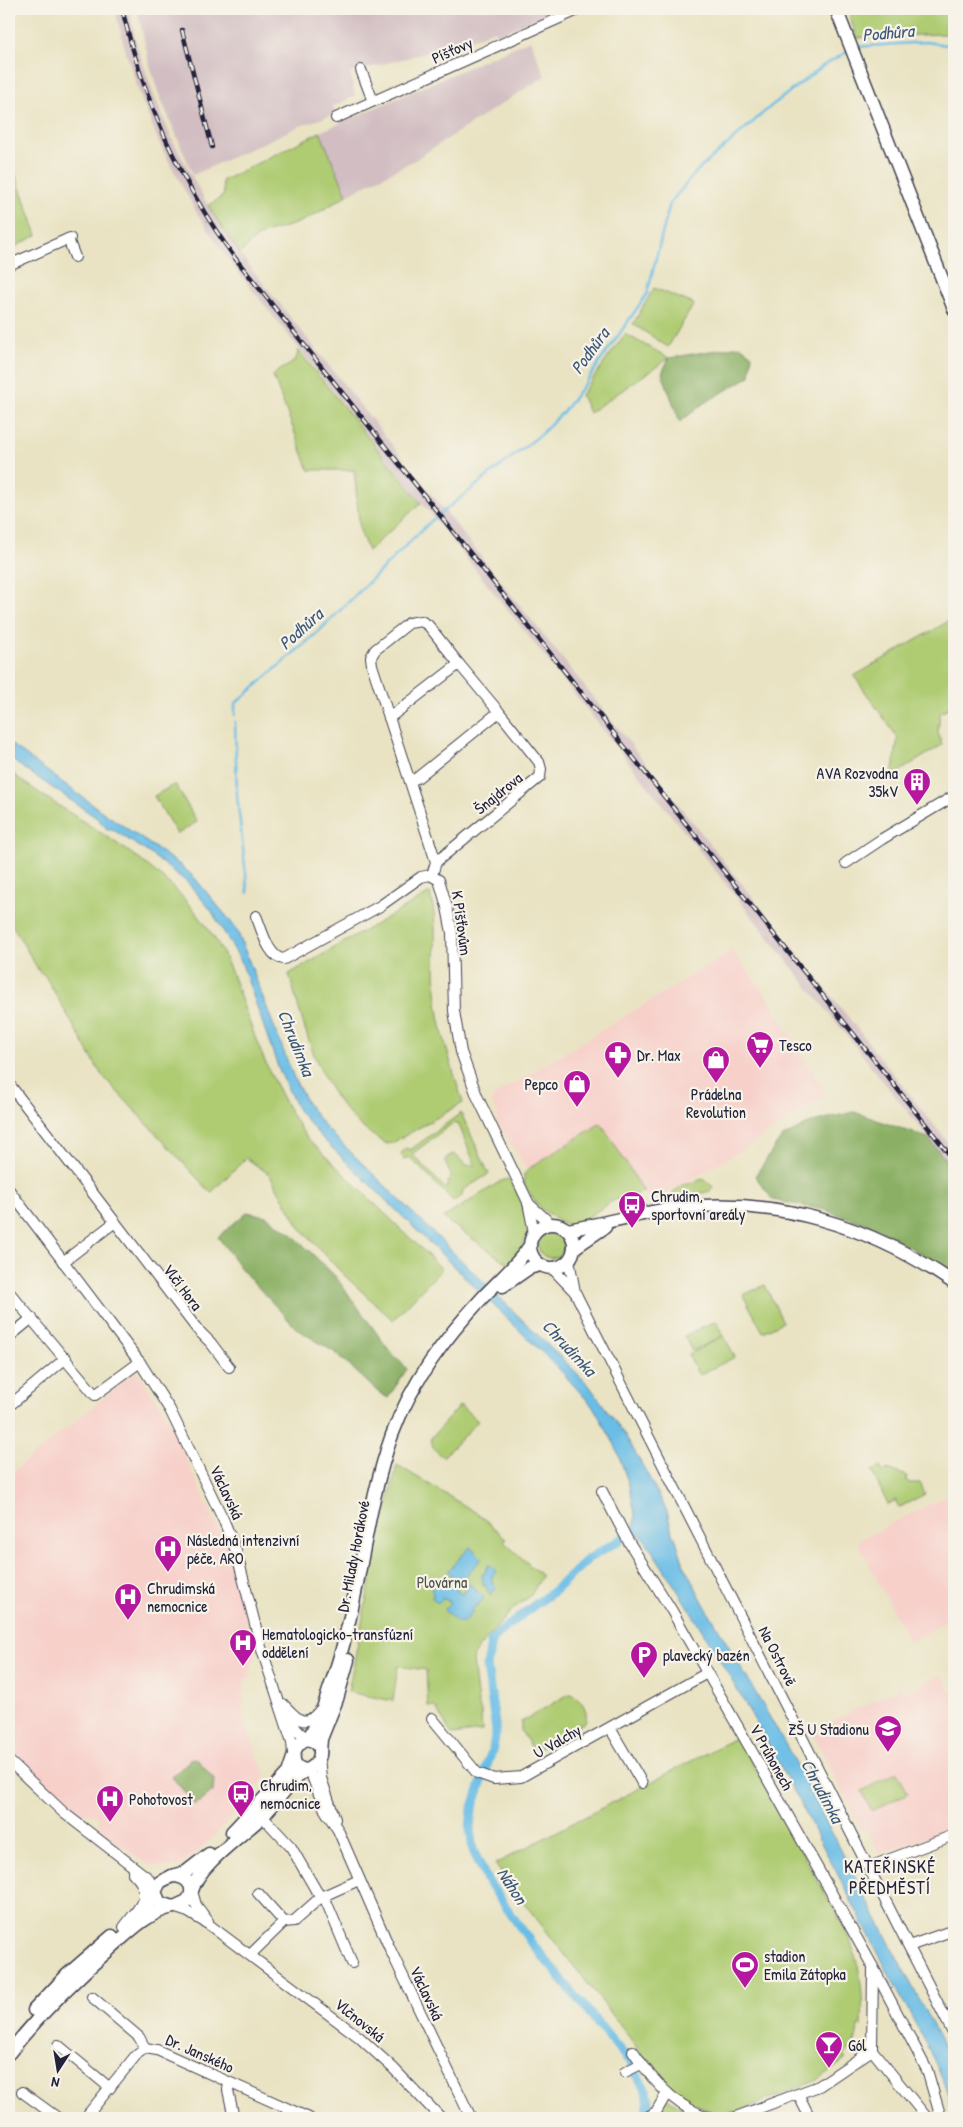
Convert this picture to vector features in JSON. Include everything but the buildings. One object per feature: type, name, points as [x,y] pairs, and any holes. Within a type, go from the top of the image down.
[{"type":"main road","points":[[836,9],[954,309]]},
{"type":"main road","points":[[567,1230],[615,1222],[650,1212],[697,1206],[746,1206],[786,1210],[826,1220],[877,1239],[926,1265],[954,1283]]},
{"type":"main road","points":[[506,1279],[529,1268],[564,1264],[591,1235],[615,1222]]},
{"type":"main road","points":[[506,1279],[529,1247],[534,1233],[544,1225],[562,1226],[567,1230],[571,1235],[572,1254]]},
{"type":"main road","points":[[529,1247],[531,1254],[546,1267]]},
{"type":"main road","name":"Dr. Milady Horákové","points":[[307,1738],[324,1706],[345,1643],[370,1514],[392,1435],[410,1395],[437,1351],[475,1306],[506,1279]]},
{"type":"main road","name":"Dr. Milady Horákové","points":[[320,1754],[321,1739],[334,1710],[344,1676],[378,1510],[410,1395]]},
{"type":"main road","points":[[9,2039],[67,1975],[145,1910],[152,1901],[160,1882],[172,1876],[183,1874],[194,1867],[244,1821],[288,1774],[298,1745],[307,1738],[316,1742],[320,1754],[313,1766],[306,1770],[262,1816],[206,1867],[196,1879],[187,1901],[181,1906],[162,1910],[143,1921],[87,1969],[43,2012],[9,2052]]},
{"type":"main road","points":[[293,1757],[297,1766],[306,1770]]},
{"type":"main road","points":[[172,1876],[186,1879],[192,1891]]},
{"type":"main road","points":[[155,1891],[160,1903],[173,1907]]},
{"type":"street","name":"Píšťovy","points":[[336,118],[580,9]]},
{"type":"street","points":[[361,70],[373,102]]},
{"type":"street","points":[[9,265],[69,238],[76,257]]},
{"type":"street","name":"Šnajdrova","points":[[422,621],[428,624],[459,664],[539,762],[541,769],[540,777],[436,862],[371,660],[374,650],[409,623],[422,621]]},
{"type":"street","points":[[389,718],[459,664]]},
{"type":"street","points":[[410,781],[417,778],[499,712]]},
{"type":"street","points":[[846,863],[954,796]]},
{"type":"street","points":[[432,875],[436,862]]},
{"type":"street","name":"K Píšťovům","points":[[256,916],[271,951],[277,957],[284,958],[380,906],[421,877],[432,875],[437,878],[441,883],[450,921],[457,1037],[470,1082],[528,1202]]},
{"type":"street","name":"Vlčí Hora","points":[[9,1084],[229,1368]]},
{"type":"street","name":"Václavská","points":[[9,1190],[140,1362],[170,1410],[224,1521],[236,1551],[261,1647],[281,1702],[293,1744],[293,1757]]},
{"type":"street","points":[[528,1202],[551,1224]]},
{"type":"street","points":[[528,1202],[534,1233]]},
{"type":"street","points":[[63,1262],[115,1222]]},
{"type":"street","name":"Na Ostrově","points":[[572,1254],[575,1292]]},
{"type":"street","name":"Na Ostrově","points":[[546,1267],[575,1292],[954,2035]]},
{"type":"street","points":[[9,1292],[95,1395],[140,1362]]},
{"type":"street","points":[[9,1337],[32,1318]]},
{"type":"street","points":[[9,1406],[66,1358]]},
{"type":"street","name":"V Průhonech","points":[[602,1491],[625,1537],[672,1611],[873,1967],[927,2070],[941,2118]]},
{"type":"street","name":"U Valchy","points":[[432,1718],[477,1773],[494,1778],[517,1777],[529,1774],[707,1673]]},
{"type":"street","points":[[281,1702],[296,1717],[303,1721],[312,1720],[324,1706]]},
{"type":"street","name":"Václavská","points":[[281,1702],[294,1727],[307,1738]]},
{"type":"street","points":[[610,1728],[642,1783]]},
{"type":"street","name":"Václavská","points":[[320,1754],[321,1778],[338,1830],[416,2006],[471,2118]]},
{"type":"street","points":[[9,1761],[51,1801],[148,1878],[155,1891]]},
{"type":"street","name":"Václavská","points":[[306,1770],[312,1776],[325,1810],[338,1830]]},
{"type":"street","points":[[262,1816],[291,1847],[321,1897],[326,1901],[352,1963]]},
{"type":"street","points":[[869,1867],[954,1835]]},
{"type":"street","points":[[94,1837],[154,1876],[172,1876]]},
{"type":"street","points":[[113,1852],[139,1879],[145,1891],[143,1901],[124,1927]]},
{"type":"street","points":[[250,1955],[284,1922],[294,1921],[321,1897],[359,1880]]},
{"type":"street","name":"Vlčnovská","points":[[192,1891],[200,1911],[219,1932]]},
{"type":"street","points":[[258,1893],[284,1922]]},
{"type":"street","name":"Vlčnovská","points":[[173,1907],[188,1912],[219,1932],[359,2037],[393,2068],[441,2118]]},
{"type":"street","points":[[909,1946],[954,1930]]},
{"type":"street","points":[[873,1967],[872,2050],[927,2118]]},
{"type":"street","name":"Dr. Janského","points":[[92,1997],[139,2037],[145,2048],[157,2050],[309,2118]]},
{"type":"street","points":[[944,2014],[954,2010]]},
{"type":"street","points":[[58,2045],[110,2088]]},
{"type":"street","points":[[85,2118],[137,2054],[145,2048]]},
{"type":"street","points":[[733,2118],[826,2082],[863,2054],[872,2050]]},
{"type":"street","points":[[633,2051],[639,2065],[656,2084],[690,2108],[709,2118]]},
{"type":"street","points":[[625,2072],[639,2065]]},
{"type":"street","points":[[229,2083],[228,2090],[234,2118]]},
{"type":"street","points":[[22,2092],[58,2118]]},
{"type":"street","points":[[648,2117],[656,2112],[667,2093]]},
{"type":"street","points":[[798,2094],[810,2118]]},
{"type":"shaded area","points":[[115,9],[129,9],[138,49],[153,93],[172,139],[208,206],[240,254],[954,1150],[954,1170],[230,262],[197,213],[160,145],[141,98],[126,53]]},
{"type":"shaded area","points":[[137,9],[557,9],[497,35],[494,30],[466,42],[350,73],[355,96],[333,106],[335,114],[300,126],[193,175],[158,92]]},
{"type":"shaded area","points":[[530,40],[545,76],[413,161],[347,195],[320,132]]},
{"type":"shaded area","points":[[732,951],[767,996],[826,1095],[753,1143],[666,1194],[645,1196],[628,1168],[528,1171],[496,1120],[499,1117],[491,1101],[494,1096]]},
{"type":"shaded area","name":"Chrudimská nemocnice","points":[[137,1371],[165,1413],[230,1554],[256,1660],[251,1664],[250,1678],[245,1678],[242,1718],[266,1776],[213,1838],[179,1867],[150,1866],[102,1832],[96,1814],[78,1813],[9,1747],[9,1475]]},
{"type":"shaded area","points":[[948,1495],[954,1508],[954,1618],[909,1642],[857,1541]]},
{"type":"shaded area","name":"ZŠ U Stadionu","points":[[942,1674],[954,1698],[954,1772],[945,1776],[954,1793],[954,1827],[880,1854],[867,1829],[862,1831],[813,1734],[832,1724],[831,1722],[901,1687],[904,1693]]},
{"type":"green space","points":[[847,9],[954,9],[954,36],[943,34],[857,38]]},
{"type":"green space","points":[[320,132],[347,195],[300,222],[262,235],[248,245],[240,254],[208,206],[224,195],[222,181]]},
{"type":"green space","points":[[9,157],[37,235],[9,250]]},
{"type":"green space","points":[[654,288],[694,304],[668,347],[633,324]]},
{"type":"green space","points":[[625,334],[669,358],[589,413],[581,395]]},
{"type":"green space","points":[[740,346],[752,355],[750,376],[703,404],[680,422],[662,373],[669,358]]},
{"type":"green space","points":[[298,350],[421,503],[368,551],[360,531],[354,470],[309,470],[273,376],[292,363]]},
{"type":"green space","points":[[954,618],[954,699],[950,707],[940,713],[938,732],[942,745],[892,776],[898,738],[854,676]]},
{"type":"green space","points":[[9,771],[147,865],[172,886],[195,911],[215,939],[231,971],[256,1041],[269,1070],[282,1098],[307,1138],[442,1269],[393,1320],[344,1275],[301,1229],[269,1174],[246,1158],[211,1193],[101,1074],[44,974],[40,973],[9,919]]},
{"type":"green space","points":[[175,784],[197,822],[177,834],[154,796]]},
{"type":"green space","points":[[430,893],[434,917],[437,1004],[446,1047],[463,1103],[387,1144],[365,1129],[347,1112],[332,1092],[311,1047],[289,974]]},
{"type":"green space","points":[[854,1112],[928,1138],[954,1170],[954,1272],[872,1226],[825,1210],[773,1200],[755,1176],[781,1138],[812,1122]]},
{"type":"green space","points":[[461,1113],[489,1174],[463,1190],[462,1196],[453,1201],[409,1157],[404,1159],[401,1154],[406,1148],[410,1150]],"holes":[[[453,1123],[459,1125],[475,1165],[466,1165],[454,1154],[447,1157],[445,1162],[451,1175],[446,1189],[412,1154]]]},
{"type":"green space","points":[[601,1123],[644,1192],[614,1200],[582,1221],[568,1225],[557,1220],[539,1207],[524,1184],[524,1174],[531,1167]]},
{"type":"green space","points":[[508,1179],[512,1183],[525,1210],[528,1227],[525,1241],[510,1265],[443,1218],[501,1181]]},
{"type":"green space","points":[[703,1179],[711,1184],[713,1188],[711,1191],[679,1198],[672,1194],[682,1185]]},
{"type":"green space","points":[[247,1212],[266,1216],[292,1234],[335,1276],[389,1350],[407,1369],[388,1398],[378,1392],[336,1353],[297,1329],[242,1270],[218,1237]]},
{"type":"green space","points":[[551,1232],[560,1236],[564,1245],[560,1254],[551,1258],[542,1254],[538,1245],[542,1236]]},
{"type":"green space","points":[[765,1285],[783,1322],[763,1332],[743,1295]]},
{"type":"green space","points":[[716,1321],[735,1357],[699,1375],[688,1355],[723,1336],[692,1351],[684,1336]]},
{"type":"green space","points":[[460,1405],[478,1421],[443,1457],[433,1448],[431,1438]]},
{"type":"green space","name":"Plovárna","points":[[397,1465],[480,1515],[506,1539],[504,1542],[542,1576],[531,1595],[513,1609],[475,1652],[473,1660],[482,1731],[452,1735],[435,1707],[428,1706],[426,1670],[398,1666],[393,1701],[348,1692],[377,1547]]},
{"type":"green space","points":[[880,1467],[884,1473],[887,1469],[907,1476],[906,1479],[909,1483],[920,1483],[925,1494],[900,1507],[896,1500],[888,1505],[872,1471]]},
{"type":"green space","points":[[569,1694],[577,1697],[583,1705],[586,1714],[585,1722],[541,1748],[532,1748],[521,1731],[521,1722]]},
{"type":"green space","points":[[737,1737],[845,1929],[860,1976],[862,2026],[858,2026],[854,2042],[843,2056],[846,2059],[818,2080],[739,2111],[724,2113],[713,2112],[680,2097],[665,2086],[618,2022],[495,1864]]},
{"type":"green space","points":[[192,1758],[197,1759],[214,1779],[213,1792],[195,1805],[172,1777]]},
{"type":"green space","points":[[897,1772],[908,1793],[872,1811],[862,1791]]},
{"type":"green space","points":[[667,2098],[698,2118],[653,2118]]},
{"type":"water","points":[[9,743],[193,876],[237,930],[294,1078],[307,1103],[325,1127],[588,1384],[625,1435],[667,1511],[673,1537],[675,1537],[684,1565],[703,1602],[787,1747],[954,2066],[954,2118],[952,2118],[950,2104],[938,2069],[776,1759],[680,1594],[645,1540],[639,1533],[634,1532],[635,1513],[628,1482],[615,1445],[594,1408],[561,1371],[321,1137],[298,1110],[279,1070],[241,961],[211,910],[187,882],[149,853],[112,829],[107,829],[97,818],[16,763],[9,756]]},
{"type":"water","points":[[470,1547],[482,1558],[456,1590],[464,1594],[468,1585],[471,1585],[484,1598],[472,1609],[472,1613],[464,1622],[457,1622],[444,1610],[451,1603],[443,1598],[438,1603],[432,1598],[433,1593],[431,1589],[444,1575],[448,1577],[452,1575],[448,1571]]},
{"type":"water","points":[[489,1564],[496,1571],[492,1577],[492,1582],[497,1587],[490,1595],[485,1585],[483,1585],[482,1574],[484,1574]]},
{"type":"waterway","name":"Podhůra","points":[[856,47],[926,42],[954,46]]},
{"type":"waterway","name":"Podhůra","points":[[235,715],[235,704],[318,632],[430,522],[540,435],[563,412],[647,294],[670,203],[697,171],[770,107],[824,65],[849,51]]},
{"type":"waterway","name":"Podhůra","points":[[235,722],[237,796],[248,893]]},
{"type":"waterway","name":"Náhon","points":[[533,1606],[554,1591],[588,1559],[643,1526]]},
{"type":"waterway","name":"Náhon","points":[[500,1632],[530,1609]]},
{"type":"waterway","name":"Náhon","points":[[497,1635],[491,1642],[487,1666],[496,1731],[493,1748],[472,1810],[470,1828],[473,1850],[487,1880],[530,1941],[629,2061],[647,2092],[649,2101],[645,2118]]},
{"type":"railway","points":[[122,9],[141,76],[180,170],[215,229],[235,258],[954,1160]]},
{"type":"railway","points":[[182,30],[212,147]]},
{"type":"place","name":"AVA Rozvodna 35kV","points":[[917,806]]},
{"type":"place","name":"Tesco","points":[[760,1069]]},
{"type":"place","name":"Dr. Max","points":[[618,1079]]},
{"type":"place","name":"Prádelna Revolution","points":[[716,1084]]},
{"type":"place","name":"Pepco","points":[[577,1108]]},
{"type":"place","name":"Chrudim, sportovní areály","points":[[632,1229]]},
{"type":"place","name":"Následná intenzivní péče, ARO","points":[[168,1573]]},
{"type":"place","name":"Chrudimská nemocnice","points":[[128,1621]]},
{"type":"place","name":"Hematologicko-transfúzní oddělení","points":[[243,1667]]},
{"type":"place","name":"plavecký bazén","points":[[644,1679]]},
{"type":"place","name":"ZŠ U Stadionu","points":[[888,1753]]},
{"type":"place","name":"Chrudim, nemocnice","points":[[241,1818]]},
{"type":"place","name":"Pohotovost","points":[[110,1823]]},
{"type":"place","name":"stadion Emila Zátopka","points":[[745,1989]]},
{"type":"place","name":"Gól","points":[[829,2069]]},
{"type":"district","name":"KATEŘINSKÉ PŘEDMĚSTÍ","points":[[890,1877]]},
{"type":"water label","name":"Chrudimka","points":[[296,1043]]},
{"type":"water label","name":"Chrudimka","points":[[569,1348]]},
{"type":"water label","name":"Chrudimka","points":[[822,1791]]}]
